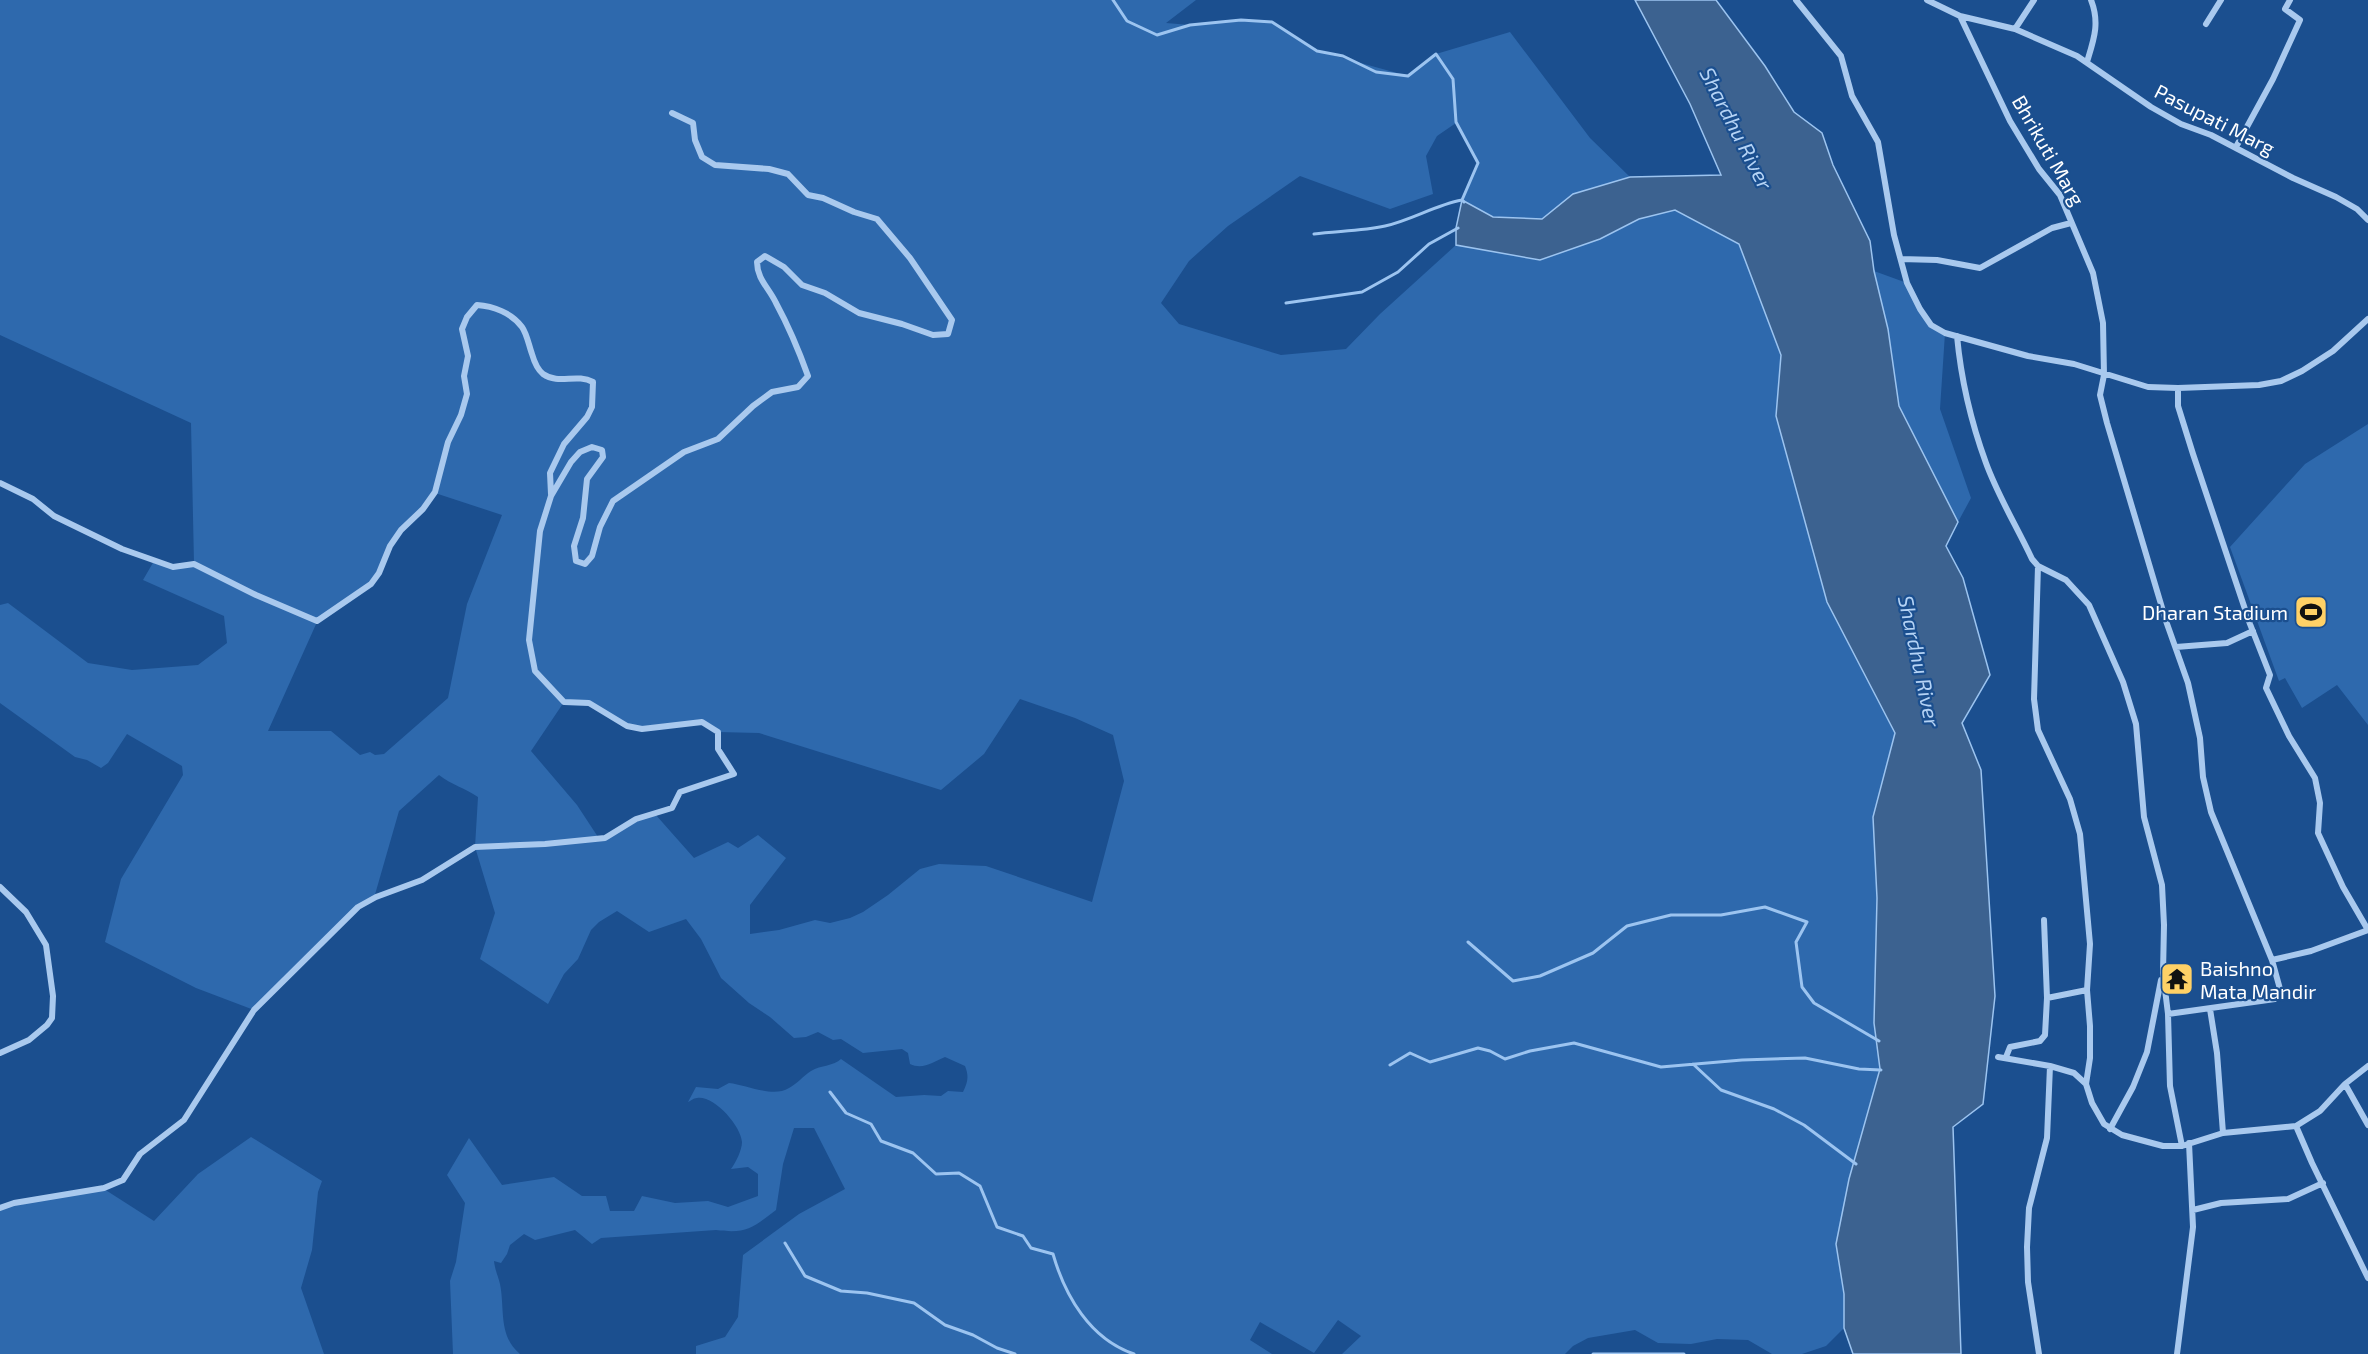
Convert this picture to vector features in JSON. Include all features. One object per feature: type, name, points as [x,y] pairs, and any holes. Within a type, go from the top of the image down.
[{"type":"street","points":[[1796,0],[1840,56],[1852,96],[1878,142],[1894,235],[1907,283],[1931,325],[1957,336],[2028,356],[2074,364],[2148,387],[2178,388],[2259,385],[2281,381],[2302,371],[2332,351],[2368,319]]},
{"type":"street","name":"Pasupati Marg","points":[[1927,0],[1960,16],[2015,29],[2087,62],[2151,107],[2181,124],[2211,135],[2336,197],[2357,209],[2368,220]]},
{"type":"street","points":[[2015,29],[2034,0]]},
{"type":"street","points":[[2087,62],[2097,15],[2091,0]]},
{"type":"street","points":[[2206,24],[2221,0]]},
{"type":"street","points":[[2236,147],[2273,79],[2300,20],[2285,9],[2290,0]]},
{"type":"street","name":"Bhrikuti Marg","points":[[1960,16],[2010,121],[2039,169],[2060,195],[2093,273],[2100,298],[2105,341],[2104,375],[2100,394],[2107,423],[2166,621],[2188,682],[2200,738],[2203,777],[2211,812],[2272,960],[2280,989],[2275,999],[2210,1009]]},
{"type":"street","points":[[0,1208],[14,1203],[104,1188],[123,1180],[140,1154],[184,1120],[254,1010],[358,908],[376,897],[422,880],[475,847],[605,838],[636,819],[672,808],[680,792],[734,774],[718,749],[718,732],[702,722],[642,729],[627,726],[589,703],[564,702],[535,671],[529,640],[531,613],[540,531],[551,496],[580,452],[592,447],[602,450],[603,457],[587,479],[583,518],[574,546],[576,561],[585,564],[592,556],[600,527],[613,501],[684,452],[718,440],[753,406],[772,392],[798,387],[808,376],[793,336],[775,300],[757,274],[757,262],[765,256],[784,267],[802,285],[825,293],[860,313],[933,335],[948,334],[952,320],[910,258],[877,219],[854,212],[824,198],[808,195],[788,174],[715,165],[702,157],[695,140],[693,123],[672,113]]},
{"type":"street","points":[[1901,259],[1937,260],[1980,268],[2052,228],[2071,223]]},
{"type":"street","points":[[0,483],[33,499],[54,516],[122,549],[173,567],[194,564],[256,595],[317,621],[371,585],[379,573],[390,546],[401,530],[423,509],[435,492],[448,442],[461,415],[467,394],[464,376],[468,356],[462,329],[466,317],[477,305],[484,305],[492,306],[511,317],[523,328],[536,365],[542,373],[558,379],[580,377],[593,382],[592,407],[587,417],[564,444],[550,473],[551,496]]},
{"type":"street","points":[[1957,336],[1960,372],[1986,463],[2032,559],[2038,566],[2066,580],[2089,605],[2123,682],[2136,724],[2144,817],[2162,885],[2163,973],[2168,1014],[2170,1086],[2182,1146]]},
{"type":"street","points":[[2178,388],[2178,406],[2253,631],[2270,675],[2266,688],[2289,736],[2315,778],[2320,803],[2318,833],[2343,887],[2368,930],[2310,951],[2272,960]]},
{"type":"street","points":[[2038,566],[2034,699],[2038,730],[2070,798],[2080,834],[2090,944],[2087,990],[2090,1058],[2086,1084],[2092,1103],[2104,1124],[2122,1135],[2163,1146],[2182,1146],[2223,1132],[2296,1126],[2320,1111],[2345,1084],[2368,1066]]},
{"type":"street","points":[[2176,647],[2227,643],[2253,631]]},
{"type":"street","points":[[0,886],[26,912],[46,945],[53,996],[52,1018],[46,1025],[29,1040],[0,1053]]},
{"type":"street","points":[[2006,1058],[2010,1047],[2040,1041],[2045,1035],[2047,998],[2044,920]]},
{"type":"street","points":[[2110,1129],[2133,1087],[2147,1052],[2163,973]]},
{"type":"street","points":[[2047,998],[2087,990]]},
{"type":"street","points":[[2168,1014],[2210,1009],[2217,1053],[2223,1132]]},
{"type":"street","points":[[1998,1057],[2050,1066],[2074,1073],[2086,1084]]},
{"type":"street","points":[[2039,1354],[2028,1282],[2026,1247],[2029,1208],[2047,1138],[2050,1066]]},
{"type":"street","points":[[2345,1084],[2368,1125]]},
{"type":"street","points":[[2296,1126],[2368,1278]]},
{"type":"street","points":[[2177,1354],[2192,1250],[2193,1210],[2189,1143]]},
{"type":"street","points":[[2193,1210],[2221,1203],[2288,1199],[2323,1183]]},
{"type":"shaded area","points":[[0,0],[1196,0],[1166,23],[1190,25],[1241,20],[1272,22],[1317,51],[1408,76],[1436,54],[1510,32],[1590,138],[1630,177],[1573,194],[1542,219],[1493,217],[1462,200],[1478,163],[1456,123],[1437,136],[1426,156],[1433,194],[1390,209],[1300,176],[1228,226],[1189,261],[1161,303],[1179,324],[1281,355],[1346,349],[1380,314],[1456,245],[1540,260],[1600,239],[1639,219],[1675,210],[1739,244],[1781,355],[1776,416],[1827,602],[1895,733],[1873,817],[1877,898],[1874,1023],[1880,1069],[1849,1179],[1836,1244],[1844,1294],[1844,1328],[1826,1346],[1802,1354],[1772,1354],[1748,1340],[1717,1339],[1691,1344],[1658,1343],[1635,1330],[1588,1338],[1573,1346],[1565,1354],[1342,1354],[1361,1336],[1338,1320],[1314,1353],[1260,1322],[1250,1340],[1272,1354],[696,1354],[696,1346],[725,1337],[738,1317],[743,1255],[799,1214],[845,1189],[814,1128],[794,1128],[783,1164],[776,1210],[749,1228],[735,1231],[716,1230],[601,1238],[592,1244],[575,1230],[535,1240],[524,1234],[510,1245],[501,1263],[494,1261],[500,1284],[505,1331],[513,1347],[520,1354],[453,1354],[450,1281],[456,1262],[465,1203],[447,1175],[469,1138],[502,1185],[554,1177],[582,1196],[606,1196],[610,1211],[634,1211],[642,1196],[675,1203],[708,1201],[728,1207],[758,1196],[758,1174],[748,1167],[731,1169],[741,1149],[740,1135],[732,1120],[711,1101],[694,1098],[688,1102],[696,1087],[718,1089],[729,1083],[768,1091],[783,1091],[811,1071],[841,1059],[896,1097],[941,1096],[948,1091],[963,1092],[967,1079],[965,1066],[945,1057],[928,1065],[915,1066],[910,1064],[908,1053],[902,1049],[863,1053],[841,1039],[833,1040],[818,1032],[806,1037],[794,1038],[721,978],[701,939],[686,919],[649,932],[617,911],[599,922],[591,930],[578,959],[564,974],[548,1004],[480,959],[495,913],[475,847],[478,797],[439,775],[399,811],[374,898],[358,908],[254,1010],[196,988],[105,942],[121,879],[183,775],[182,766],[127,734],[108,763],[101,768],[87,760],[75,757],[0,703],[0,605],[8,603],[88,663],[132,670],[198,665],[227,643],[224,616],[143,580],[154,561],[173,567],[194,563],[191,423],[0,335]],"holes":[[[435,493],[502,515],[467,604],[448,698],[384,754],[375,755],[370,752],[360,755],[331,731],[268,731],[317,622],[371,584],[401,530]],[[1020,699],[1075,718],[1113,735],[1124,781],[1092,902],[986,866],[939,864],[920,869],[888,895],[850,918],[830,923],[815,920],[779,930],[750,934],[750,905],[786,858],[758,835],[738,848],[728,842],[694,858],[655,814],[636,819],[605,838],[598,837],[577,805],[531,751],[564,702],[589,703],[627,726],[642,729],[702,722],[718,732],[759,733],[941,790],[984,754]]]},
{"type":"shaded area","points":[[1874,271],[1907,283],[1931,325],[1945,333],[1940,409],[1971,498],[1958,522],[1899,406],[1888,329]]},
{"type":"shaded area","name":"Dharan Stadium","points":[[2368,424],[2368,725],[2337,685],[2302,708],[2285,678],[2279,681],[2230,547],[2305,464]]},
{"type":"shaded area","points":[[251,1137],[322,1181],[318,1192],[312,1250],[301,1288],[324,1354],[0,1354],[0,1208],[104,1189],[154,1221],[198,1174]]},
{"type":"water","name":"Shardhu River","points":[[1635,0],[1716,0],[1765,66],[1794,112],[1822,133],[1833,165],[1870,241],[1874,271],[1888,329],[1899,406],[1958,522],[1946,546],[1963,578],[1990,675],[1962,723],[1981,770],[1995,996],[1983,1104],[1953,1127],[1961,1354],[1853,1354],[1844,1328],[1844,1294],[1836,1244],[1849,1179],[1880,1069],[1874,1023],[1877,898],[1873,817],[1895,733],[1827,602],[1776,416],[1781,355],[1739,244],[1675,210],[1639,219],[1600,239],[1540,260],[1456,245],[1456,228],[1462,200],[1493,217],[1542,219],[1573,194],[1630,177],[1721,175],[1690,104]]},
{"type":"waterway","points":[[1113,0],[1127,21],[1157,35],[1190,25],[1241,20],[1272,22],[1317,51],[1343,56],[1376,72],[1408,76],[1436,54],[1453,79],[1456,122],[1478,163],[1462,200],[1464,202]]},
{"type":"waterway","points":[[1314,234],[1385,226],[1462,200]]},
{"type":"waterway","points":[[1286,303],[1362,292],[1398,272],[1429,244],[1458,228]]},
{"type":"waterway","points":[[1468,942],[1513,981],[1540,976],[1593,953],[1627,926],[1671,915],[1721,915],[1765,907],[1807,922],[1796,942],[1802,987],[1814,1003],[1879,1041]]},
{"type":"waterway","points":[[1390,1065],[1410,1053],[1430,1062],[1478,1048],[1505,1059],[1530,1051],[1574,1043],[1661,1067],[1742,1060],[1805,1058],[1859,1069],[1881,1070]]},
{"type":"waterway","points":[[1693,1064],[1721,1090],[1774,1109],[1804,1125],[1856,1164]]},
{"type":"waterway","points":[[830,1092],[846,1113],[871,1124],[881,1141],[913,1153],[936,1174],[959,1173],[980,1186],[997,1227],[1023,1236],[1031,1248],[1053,1254],[1072,1300],[1092,1327],[1104,1338],[1134,1354]]},
{"type":"waterway","points":[[785,1243],[805,1276],[841,1291],[867,1293],[914,1303],[945,1325],[1015,1354]]},
{"type":"waterway","points":[[1593,1354],[1684,1354]]},
{"type":"place","name":"Dharan Stadium","points":[[2311,612]]},
{"type":"place","name":"Baishno Mata Mandir","points":[[2177,979]]}]
